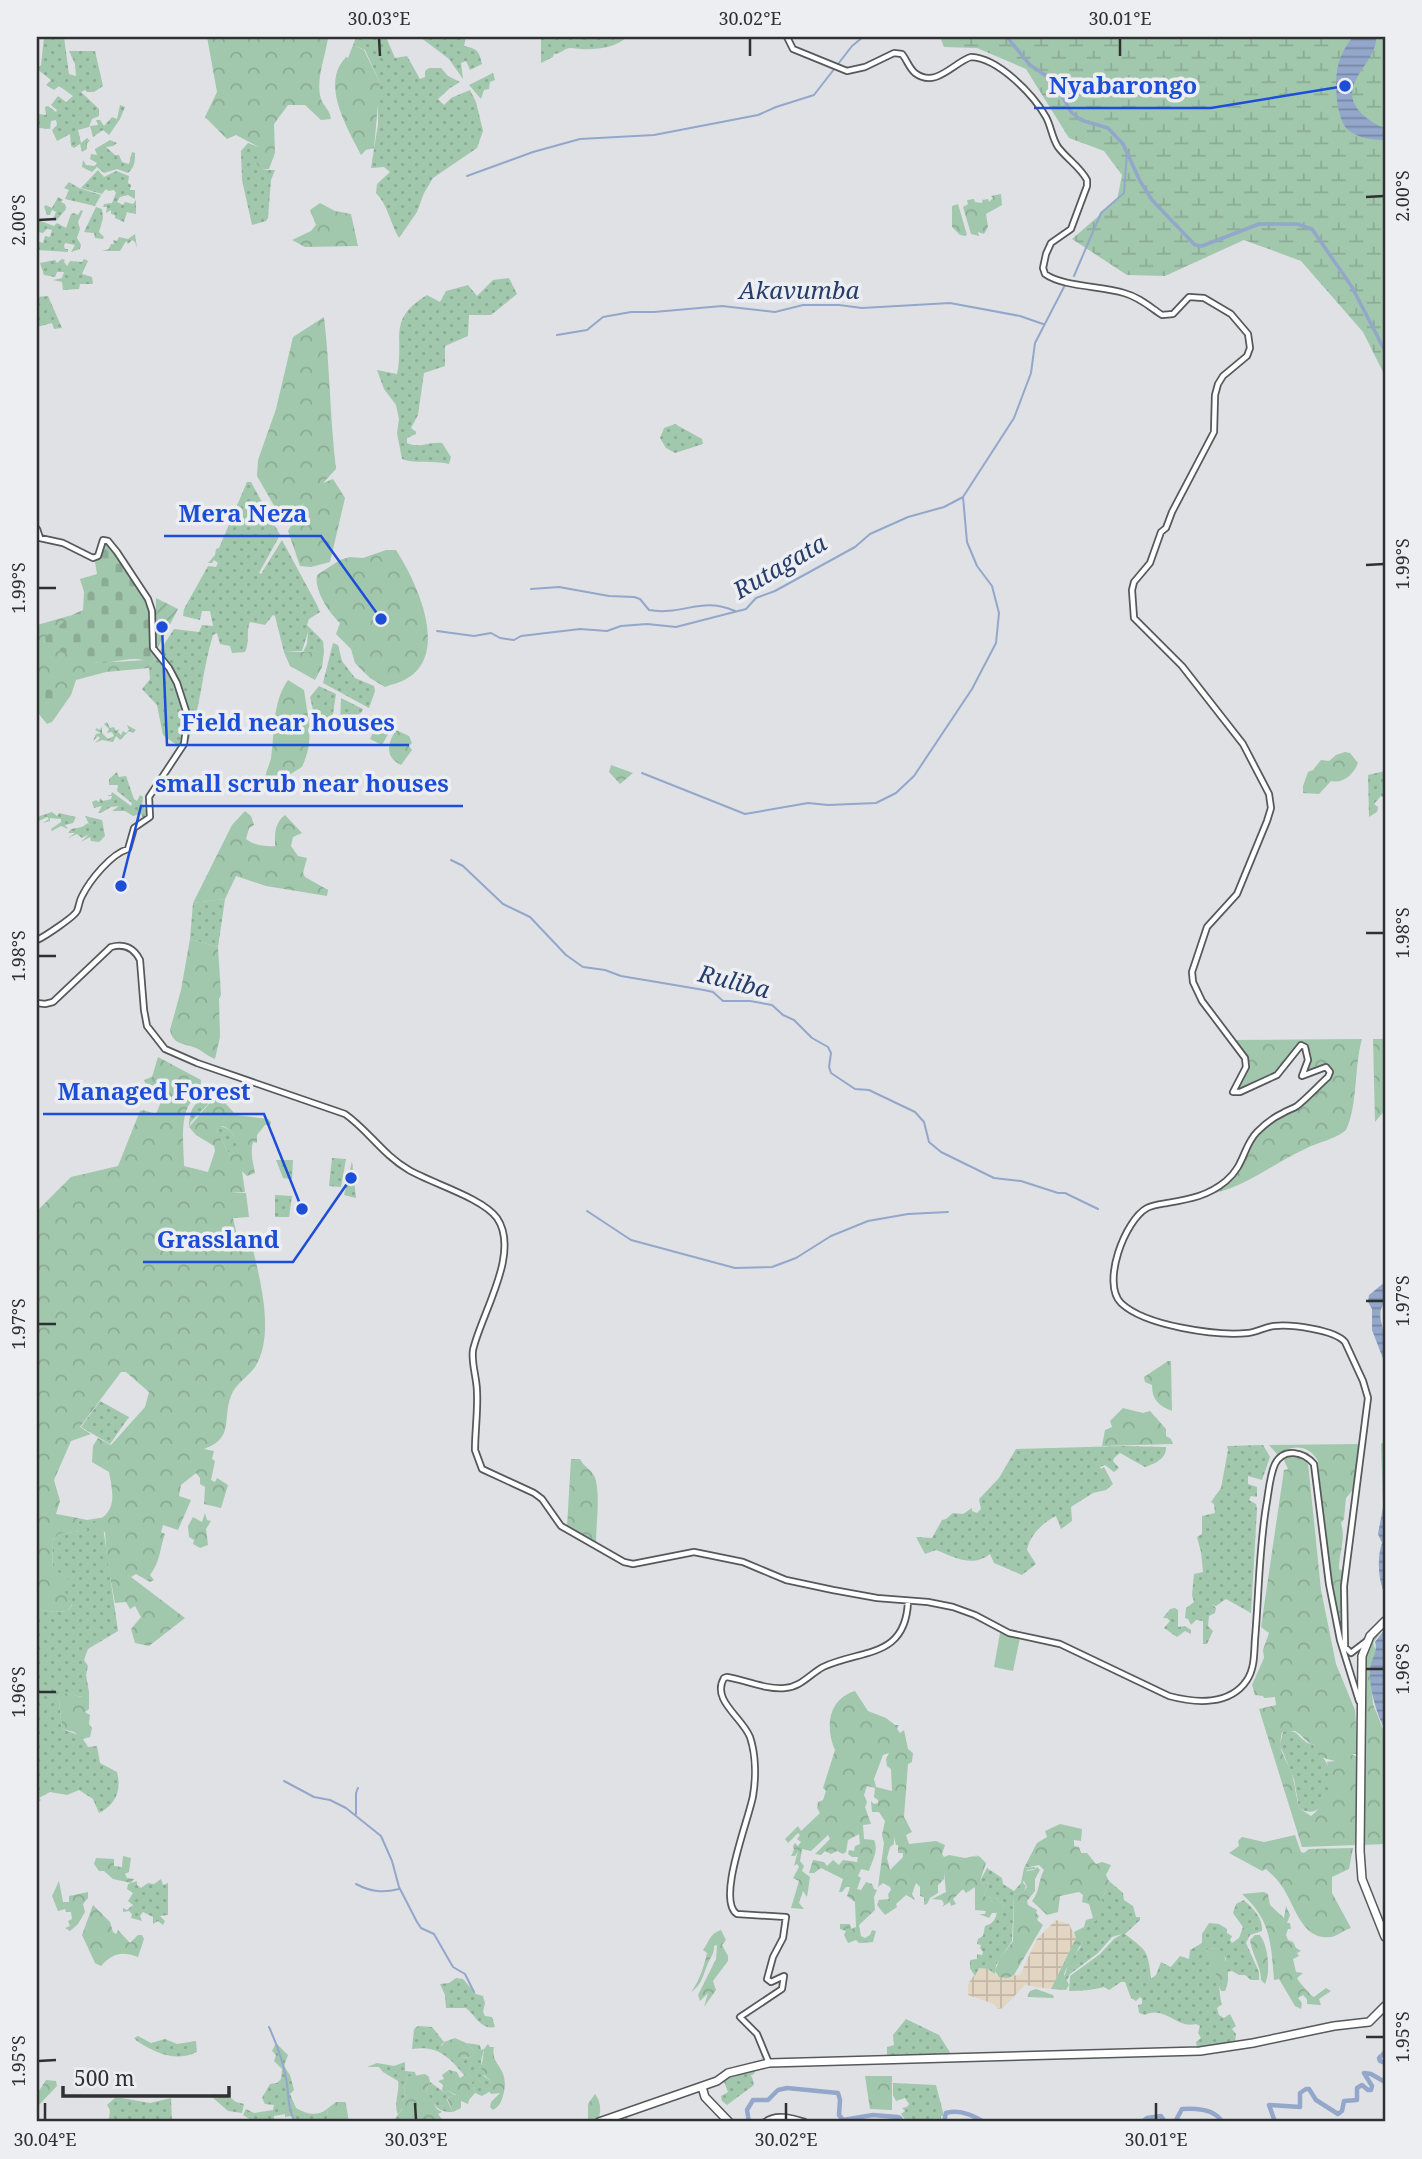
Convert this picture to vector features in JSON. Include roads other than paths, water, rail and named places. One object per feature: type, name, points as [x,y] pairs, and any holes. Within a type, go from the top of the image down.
[{"type":"highway","points":[[1385,1621],[1369,1639],[1362,1656],[1360,1709],[1361,1873],[1385,1937]]},
{"type":"highway","points":[[707,2098],[711,2087],[728,2073],[769,2063],[1200,2051],[1369,2022],[1385,2006]]},
{"type":"highway","points":[[598,2122],[717,2081]]},
{"type":"highway","points":[[704,2086],[707,2098],[729,2122]]},
{"type":"highway","points":[[686,2092],[707,2098]]},
{"type":"main road","points":[[787,37],[793,49],[847,71],[865,67],[894,52],[902,54],[914,72],[922,76],[942,76],[971,57],[983,59],[998,67],[1031,96],[1044,114],[1057,146],[1087,180],[1071,229],[1051,243],[1046,254],[1043,268],[1045,274],[1057,280],[1123,292],[1146,303],[1162,316],[1173,314],[1189,297],[1198,296],[1231,314],[1248,334],[1250,348],[1247,356],[1223,376],[1218,384],[1212,437],[1166,528],[1161,532],[1150,563],[1134,582],[1133,610],[1136,622],[1182,666],[1232,729],[1270,797],[1271,808],[1254,856],[1235,897],[1207,927],[1192,972],[1193,982],[1202,1001],[1245,1058],[1246,1067],[1233,1092],[1240,1093],[1277,1075],[1301,1045],[1305,1047],[1308,1057],[1302,1076],[1326,1068],[1330,1072],[1297,1106],[1279,1115],[1256,1133],[1239,1168],[1217,1188],[1200,1197],[1155,1205],[1144,1210],[1122,1242],[1114,1267],[1113,1287],[1114,1294],[1134,1312],[1175,1327],[1247,1333],[1274,1326],[1288,1326],[1321,1331],[1340,1337],[1345,1342],[1368,1395],[1344,1586],[1344,1635],[1347,1650],[1353,1652],[1369,1639]]},
{"type":"main road","points":[[37,529],[40,538],[63,543],[93,558],[98,556],[103,540],[108,541],[117,552],[151,606],[153,649],[169,668],[177,683],[187,721],[184,744],[149,797],[150,817],[134,828],[128,849],[114,857],[89,886],[77,911],[37,940]]},
{"type":"main road","points":[[37,1003],[53,1002],[111,947],[128,947],[141,960],[147,1026],[165,1049],[197,1063],[345,1114],[398,1163],[466,1197],[495,1215],[504,1241],[496,1289],[473,1350],[477,1392],[475,1450],[482,1469],[534,1493],[542,1499],[561,1526],[624,1562],[633,1564],[694,1552],[743,1562],[792,1581],[877,1598],[953,1607],[1009,1633],[1060,1644],[1170,1696],[1203,1702],[1227,1696],[1243,1686],[1252,1671],[1262,1525],[1274,1467],[1282,1456],[1301,1453],[1314,1464],[1329,1584],[1342,1647],[1360,1709]]},
{"type":"main road","points":[[769,2063],[757,2034],[740,2018],[782,1989],[784,1976],[771,1982],[767,1979],[773,1957],[783,1938],[786,1917],[737,1914],[730,1906],[731,1881],[753,1794],[754,1768],[750,1738],[738,1716],[722,1699],[719,1688],[727,1677],[774,1688],[791,1687],[827,1665],[877,1652],[901,1629],[906,1618],[908,1601]]},
{"type":"main road","points":[[765,2122],[780,2117],[805,2122]]},
{"type":"water","points":[[1353,37],[1376,37],[1375,47],[1354,83],[1352,93],[1361,113],[1385,128],[1385,140],[1352,133],[1341,117],[1336,90],[1337,73],[1342,55]]},
{"type":"water","points":[[1385,1282],[1385,1302],[1380,1316],[1385,1340],[1385,1364],[1372,1330],[1372,1309],[1368,1302],[1369,1295]]},
{"type":"water","points":[[1385,1497],[1385,1594],[1379,1569],[1382,1543],[1378,1534]]},
{"type":"water","points":[[1385,1629],[1385,1730],[1374,1700],[1370,1676],[1375,1642]]},
{"type":"waterway","points":[[467,176],[533,152],[580,139],[654,135],[758,115],[814,95],[852,46],[863,37]]},
{"type":"waterway","points":[[1007,37],[1030,65],[1054,81],[1071,112],[1081,120],[1108,128],[1123,144],[1152,200],[1195,245],[1202,246],[1259,224],[1297,224],[1312,229],[1352,287],[1385,351]]},
{"type":"waterway","points":[[1074,276],[1101,213],[1124,193],[1127,152]]},
{"type":"waterway","points":[[642,773],[745,814],[808,803],[876,803],[896,793],[914,776],[972,689],[996,643],[999,613],[992,586],[977,566],[967,542],[963,497],[1014,418],[1031,373],[1035,343],[1065,285]]},
{"type":"waterway","name":"Akavumba","points":[[557,335],[587,330],[603,317],[631,312],[722,306],[775,312],[803,305],[862,308],[950,303],[1020,316],[1043,324]]},
{"type":"waterway","name":"Rutagata","points":[[437,631],[474,636],[491,633],[500,638],[514,640],[521,636],[580,629],[607,631],[621,626],[647,624],[676,627],[746,609],[756,598],[775,591],[855,547],[870,534],[908,517],[944,507],[963,497]]},
{"type":"waterway","points":[[531,589],[559,587],[609,596],[634,597],[640,599],[649,610],[672,611],[712,605],[735,611]]},
{"type":"waterway","name":"Ruliba","points":[[451,860],[463,866],[503,904],[530,917],[566,955],[583,967],[713,992],[723,1001],[750,1001],[772,1005],[794,1020],[812,1038],[828,1047],[831,1053],[831,1073],[855,1089],[869,1090],[915,1112],[924,1122],[929,1142],[941,1152],[994,1178],[1021,1181],[1065,1193],[1098,1209]]},
{"type":"waterway","points":[[587,1211],[631,1240],[735,1268],[772,1267],[796,1258],[831,1236],[868,1221],[908,1214],[948,1212]]},
{"type":"waterway","points":[[284,1781],[314,1797],[330,1800],[346,1808],[381,1836],[399,1887],[417,1922],[421,1928],[434,1934],[453,1967],[465,1974],[474,1992]]},
{"type":"waterway","points":[[356,1814],[358,1788]]},
{"type":"waterway","points":[[356,1884],[377,1891],[399,1889]]},
{"type":"waterway","points":[[269,2027],[283,2063],[290,2108],[295,2122]]},
{"type":"waterway","points":[[1385,2052],[1379,2058],[1385,2063]]},
{"type":"waterway","points":[[1275,2122],[1269,2105],[1300,2107],[1300,2093],[1306,2089],[1309,2089],[1316,2100],[1338,2114],[1342,2111],[1344,2101],[1357,2100],[1357,2088],[1362,2085],[1371,2090],[1372,2086],[1364,2073],[1385,2082]]},
{"type":"waterway","points":[[749,2122],[747,2110],[753,2100],[768,2100],[778,2090],[787,2088],[838,2093],[839,2115],[843,2120],[873,2115],[897,2117],[902,2122]]},
{"type":"waterway","points":[[1175,2122],[1182,2109],[1210,2112],[1222,2122]]},
{"type":"waterway","points":[[944,2122],[946,2113],[956,2112],[971,2115],[984,2122]]},
{"type":"waterway","points":[[1142,2122],[1147,2118],[1161,2116],[1165,2122]]},
{"type":"waterway","points":[[626,2117],[627,2122]]},
{"type":"waterway","points":[[1255,2122],[1268,2122]]},
{"type":"place","name":"Nyabarongo","points":[[1345,86]]},
{"type":"place","name":"Mera Neza","points":[[381,619]]},
{"type":"place","name":"Field near houses","points":[[162,627]]},
{"type":"place","name":"small scrub near houses","points":[[121,886]]},
{"type":"place","name":"Grassland","points":[[351,1178]]},
{"type":"place","name":"Managed Forest","points":[[302,1209]]}]
